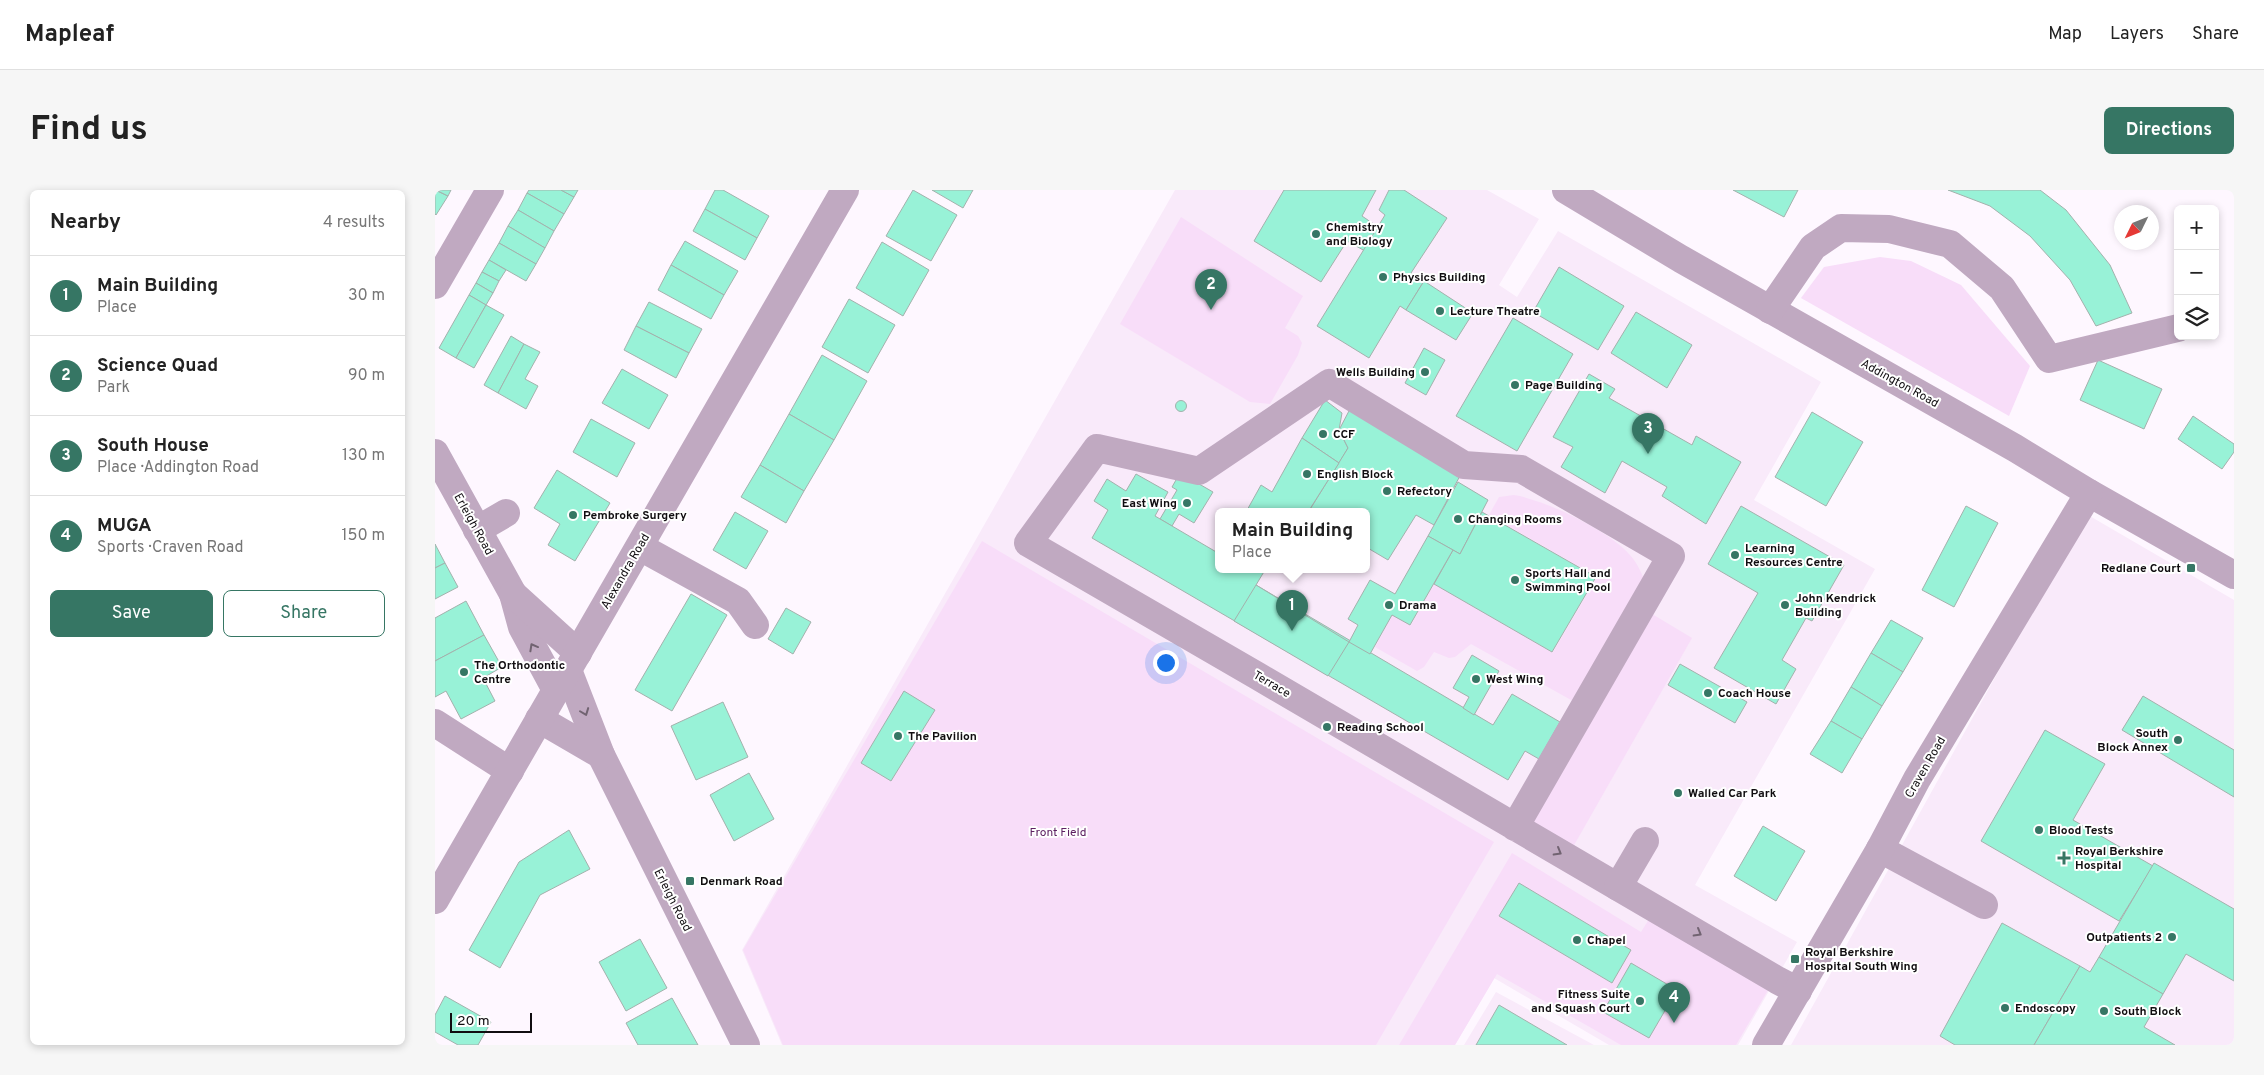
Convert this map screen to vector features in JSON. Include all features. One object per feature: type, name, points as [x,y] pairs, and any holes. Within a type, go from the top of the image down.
[{"type":"street","points":[[435,285],[490,190]]},
{"type":"street","name":"Alexandra Road","points":[[435,900],[845,190]]},
{"type":"street","name":"Addington Road","points":[[1566,190],[1770,310],[2233,572]]},
{"type":"street","points":[[1770,310],[1813,247],[1841,228],[1889,229],[1950,244],[2002,288],[2049,359],[2174,329]]},
{"type":"street","name":"Terrace","points":[[1515,827],[1671,556],[1521,469],[1463,465],[1329,384],[1199,472],[1097,448],[1028,543],[1515,827],[1618,887],[1798,991]]},
{"type":"street","name":"Erleigh Road","points":[[435,453],[513,594],[567,671],[601,755],[746,1045]]},
{"type":"street","name":"Craven Road","points":[[1766,1045],[1880,849],[1917,779],[2089,492]]},
{"type":"street","points":[[477,530],[506,513]]},
{"type":"street","points":[[640,547],[738,601],[755,625]]},
{"type":"street","name":"Erleigh Road","points":[[513,594],[522,628],[567,671]]},
{"type":"street","points":[[539,719],[601,755]]},
{"type":"street","points":[[435,723],[510,771]]},
{"type":"street","points":[[1618,887],[1645,841]]},
{"type":"street","points":[[1880,849],[1983,905]]},
{"type":"shaded area","name":"Reading School","points":[[1175,190],[1487,190],[1539,219],[1499,285],[1517,297],[1558,231],[1821,382],[1754,500],[1875,569],[1695,885],[1797,942],[1738,1045],[1609,1045],[1494,978],[1455,1045],[782,1045],[742,950]]},
{"type":"shaded area","name":"Royal Berkshire Hospital","points":[[2088,515],[2234,600],[2234,1045],[1791,1045],[1998,672]]},
{"type":"shaded area","points":[[1496,992],[1594,1045],[1464,1045]]},
{"type":"green space","points":[[1181,217],[1303,296],[1285,328],[1298,336],[1302,343],[1298,355],[1270,404],[1250,402],[1120,324]]},
{"type":"green space","points":[[1880,257],[1911,261],[1961,285],[2030,366],[2009,416],[1801,298],[1824,267]]},
{"type":"green space","points":[[1514,495],[1542,503],[1575,517],[1607,535],[1632,558],[1640,570],[1647,588],[1580,705],[1471,644],[1455,657],[1449,658],[1434,652],[1424,667],[1417,671],[1375,647],[1392,615],[1411,625],[1434,584],[1553,652],[1597,577],[1489,515],[1499,497]]},
{"type":"green space","name":"Front Field","points":[[982,541],[1494,842],[1376,1045],[783,1045],[743,950]]},
{"type":"green space","points":[[1652,614],[1692,638],[1573,847],[1532,824]]},
{"type":"green space","points":[[1512,853],[1641,932],[1651,916],[1771,985],[1736,1045],[1621,1045],[1497,974],[1455,1045],[1399,1045]],"holes":[[[1519,883],[1631,950],[1612,983],[1499,916]]]},
{"type":"building","points":[[435,190],[448,196],[436,215],[435,214]]},
{"type":"building","points":[[436,190],[451,190],[448,196]]},
{"type":"building","points":[[529,190],[561,190],[574,197],[564,214],[527,193]]},
{"type":"building","points":[[561,190],[578,190],[574,197]]},
{"type":"building","points":[[715,190],[723,190],[769,216],[757,238],[705,209]]},
{"type":"building","points":[[913,190],[957,215],[931,261],[886,236]]},
{"type":"building","points":[[932,190],[973,190],[963,208]]},
{"type":"building","name":"Chemistry and Biology","points":[[1284,190],[1376,190],[1362,216],[1378,227],[1365,251],[1347,241],[1321,282],[1254,241]]},
{"type":"building","name":"Physics Building","points":[[1389,190],[1404,190],[1447,218],[1411,273],[1424,281],[1406,310],[1400,306],[1369,358],[1317,326],[1385,215],[1379,210]]},
{"type":"building","points":[[1733,190],[1798,190],[1784,217]]},
{"type":"building","points":[[1948,190],[2040,190],[2066,210],[2110,265],[2132,313],[2096,326],[2070,280],[2030,236],[1990,206]]},
{"type":"building","points":[[527,193],[564,214],[554,231],[518,210]]},
{"type":"building","points":[[705,209],[757,238],[745,260],[693,231]]},
{"type":"building","points":[[518,210],[554,231],[545,248],[508,226]]},
{"type":"building","points":[[508,226],[545,248],[536,264],[499,243]]},
{"type":"building","points":[[685,241],[738,271],[724,295],[671,265]]},
{"type":"building","points":[[882,242],[929,270],[903,316],[856,288]]},
{"type":"building","points":[[499,243],[536,264],[526,281],[489,260]]},
{"type":"building","points":[[489,260],[506,270],[499,281],[482,272]]},
{"type":"building","points":[[671,265],[724,295],[711,319],[658,290]]},
{"type":"building","points":[[1559,267],[1624,306],[1598,350],[1533,312]]},
{"type":"building","points":[[482,272],[499,281],[493,293],[476,283]]},
{"type":"building","name":"Lecture Theatre","points":[[1424,281],[1473,313],[1456,340],[1406,310]]},
{"type":"building","points":[[476,283],[493,293],[486,305],[469,295]]},
{"type":"building","points":[[469,295],[486,305],[456,358],[439,348]]},
{"type":"building","points":[[849,299],[895,325],[868,373],[822,347]]},
{"type":"building","points":[[649,302],[702,329],[689,353],[636,326]]},
{"type":"building","points":[[486,305],[504,315],[474,368],[456,358]]},
{"type":"building","points":[[1636,312],[1692,345],[1667,388],[1611,353]]},
{"type":"building","name":"Page Building","points":[[1513,318],[1573,354],[1517,451],[1456,416]]},
{"type":"building","points":[[636,326],[689,353],[676,378],[624,350]]},
{"type":"building","points":[[511,336],[524,344],[498,393],[484,385]]},
{"type":"building","points":[[524,344],[540,352],[525,379],[538,386],[526,409],[498,393]]},
{"type":"building","name":"Wells Building","points":[[1424,348],[1445,360],[1426,395],[1405,383]]},
{"type":"building","points":[[822,355],[867,381],[834,440],[789,414]]},
{"type":"building","points":[[2098,360],[2162,389],[2144,429],[2080,400]]},
{"type":"building","points":[[622,369],[668,395],[649,429],[602,403]]},
{"type":"building","points":[[1589,374],[1615,389],[1609,398],[1692,445],[1696,436],[1741,462],[1706,524],[1662,496],[1667,487],[1622,461],[1605,493],[1561,467],[1573,447],[1553,437]]},
{"type":"building","points":[[1181,400],[1187,406],[1181,412],[1175,406]]},
{"type":"building","name":"CCF","points":[[1325,400],[1342,413],[1339,430],[1348,448],[1339,463],[1302,438]]},
{"type":"building","name":"Refectory","points":[[1350,409],[1462,472],[1434,525],[1416,515],[1388,560],[1370,549],[1370,508],[1311,508],[1348,448],[1339,430]]},
{"type":"building","points":[[1812,412],[1863,442],[1826,506],[1775,477]]},
{"type":"building","points":[[789,414],[834,440],[804,491],[760,465]]},
{"type":"building","points":[[2193,416],[2234,444],[2234,452],[2222,469],[2178,439]]},
{"type":"building","points":[[591,419],[635,443],[617,477],[573,452]]},
{"type":"building","name":"English Block","points":[[1302,438],[1339,463],[1311,508],[1248,508],[1261,485],[1272,492]]},
{"type":"building","points":[[760,465],[804,491],[786,523],[741,497]]},
{"type":"building","name":"Pembroke Surgery","points":[[557,470],[610,503],[575,561],[548,545],[560,524],[534,508]]},
{"type":"building","name":"East Wing","points":[[1180,473],[1213,492],[1194,523],[1179,514],[1172,526],[1160,519],[1177,490],[1172,487]]},
{"type":"building","points":[[1136,474],[1168,492],[1155,516],[1215,551],[1215,573],[1263,573],[1256,585],[1493,725],[1512,694],[1560,722],[1539,759],[1525,751],[1508,780],[1092,538],[1108,510],[1094,501],[1107,479],[1126,491]]},
{"type":"building","name":"Changing Rooms","points":[[1458,482],[1488,500],[1460,554],[1428,536]]},
{"type":"building","name":"John Kendrick Building","points":[[1741,506],[1844,565],[1812,621],[1806,618],[1782,660],[1796,669],[1776,704],[1714,668],[1758,593],[1708,564]]},
{"type":"building","points":[[1966,506],[1998,523],[1954,607],[1922,590]]},
{"type":"building","points":[[735,512],[768,531],[746,569],[713,550]]},
{"type":"building","name":"Sports Hall and Swimming Pool","points":[[1482,512],[1596,577],[1552,652],[1434,584],[1453,550],[1460,554]]},
{"type":"building","name":"Drama","points":[[1428,536],[1453,550],[1410,625],[1392,615],[1370,654],[1349,642],[1358,625],[1348,619],[1370,580],[1395,594]]},
{"type":"building","points":[[435,544],[445,563],[435,568]]},
{"type":"building","points":[[445,563],[458,587],[435,599],[435,568]]},
{"type":"building","points":[[1256,585],[1349,642],[1328,676],[1234,621]]},
{"type":"building","points":[[691,594],[727,615],[672,711],[635,690]]},
{"type":"building","points":[[466,601],[484,635],[435,661],[435,618]]},
{"type":"building","points":[[786,608],[811,622],[793,654],[768,639]]},
{"type":"building","points":[[1891,620],[1923,638],[1903,672],[1871,653]]},
{"type":"building","name":"The Orthodontic Centre","points":[[484,635],[502,667],[483,678],[495,701],[461,719],[446,691],[435,697],[435,661]]},
{"type":"building","points":[[1871,653],[1903,672],[1882,706],[1851,687]]},
{"type":"building","name":"West Wing","points":[[1472,655],[1499,671],[1474,715],[1463,708],[1469,697],[1453,688]]},
{"type":"building","name":"Coach House","points":[[1680,664],[1747,702],[1735,723],[1668,685]]},
{"type":"building","points":[[1851,687],[1882,706],[1862,739],[1831,721]]},
{"type":"building","name":"The Pavilion","points":[[904,691],[935,710],[891,781],[861,763]]},
{"type":"building","name":"South Block Annex","points":[[2143,696],[2234,750],[2234,797],[2122,730]]},
{"type":"building","points":[[723,702],[748,757],[696,780],[671,726]]},
{"type":"building","points":[[1831,721],[1862,739],[1842,773],[1810,754]]},
{"type":"building","name":"Blood Tests","points":[[2045,730],[2105,764],[2073,820],[2153,866],[2119,921],[1981,841]]},
{"type":"building","points":[[749,773],[774,819],[734,841],[710,795]]},
{"type":"building","points":[[1763,826],[1805,851],[1776,901],[1734,876]]},
{"type":"building","points":[[569,830],[590,869],[540,895],[500,968],[469,950],[519,862]]},
{"type":"building","name":"Outpatients 2","points":[[2154,863],[2234,909],[2234,981],[2186,954],[2163,994],[2099,957]]},
{"type":"building","name":"Chapel","points":[[1519,883],[1631,950],[1612,983],[1499,916]]},
{"type":"building","name":"Endoscopy","points":[[2002,923],[2080,966],[2034,1045],[1955,1045],[1940,1036]]},
{"type":"building","points":[[640,939],[667,988],[626,1011],[599,962]]},
{"type":"building","name":"South Block","points":[[2099,957],[2163,994],[2144,1027],[2175,1045],[2034,1045],[2080,966],[2090,972]]},
{"type":"building","name":"Fitness Suite and Squash Court","points":[[1631,963],[1677,990],[1649,1038],[1603,1012]]},
{"type":"building","points":[[445,996],[491,1022],[478,1045],[458,1045],[435,1032],[435,1015]]},
{"type":"building","points":[[672,998],[698,1045],[638,1045],[626,1023]]},
{"type":"building","points":[[1499,1005],[1567,1045],[1476,1045]]},
{"type":"place","name":"Chemistry and Biology","points":[[1316,234]]},
{"type":"place","name":"Physics Building","points":[[1383,277]]},
{"type":"place","name":"Science Quad","points":[[1211,310]]},
{"type":"place","name":"Lecture Theatre","points":[[1440,311]]},
{"type":"place","name":"Wells Building","points":[[1425,372]]},
{"type":"place","name":"Page Building","points":[[1515,385]]},
{"type":"place","name":"CCF","points":[[1323,434]]},
{"type":"place","name":"South House","points":[[1648,454]]},
{"type":"place","name":"English Block","points":[[1307,474]]},
{"type":"place","name":"Refectory","points":[[1387,491]]},
{"type":"place","name":"East Wing","points":[[1187,503]]},
{"type":"place","name":"Pembroke Surgery","points":[[573,515]]},
{"type":"place","name":"Changing Rooms","points":[[1458,519]]},
{"type":"place","name":"Learning Resources Centre","points":[[1735,555]]},
{"type":"place","name":"Redlane Court","points":[[2191,568]]},
{"type":"place","name":"Sports Hall and Swimming Pool","points":[[1515,580]]},
{"type":"place","name":"Drama","points":[[1389,605]]},
{"type":"place","name":"John Kendrick Building","points":[[1785,605]]},
{"type":"place","name":"Main Building","points":[[1292,631]]},
{"type":"place","name":"The Orthodontic Centre","points":[[464,672]]},
{"type":"place","name":"West Wing","points":[[1476,679]]},
{"type":"place","name":"Coach House","points":[[1708,693]]},
{"type":"place","name":"Reading School","points":[[1327,727]]},
{"type":"place","name":"The Pavilion","points":[[898,736]]},
{"type":"place","name":"South Block Annex","points":[[2178,740]]},
{"type":"place","name":"Walled Car Park","points":[[1678,793]]},
{"type":"place","name":"Blood Tests","points":[[2039,830]]},
{"type":"place","name":"Royal Berkshire Hospital","points":[[2064,858]]},
{"type":"place","name":"Denmark Road","points":[[690,881]]},
{"type":"place","name":"Outpatients 2","points":[[2172,937]]},
{"type":"place","name":"Chapel","points":[[1577,940]]},
{"type":"place","name":"Royal Berkshire Hospital South Wing","points":[[1795,959]]},
{"type":"place","name":"Fitness Suite and Squash Court","points":[[1640,1001]]},
{"type":"place","name":"Endoscopy","points":[[2005,1008]]},
{"type":"place","name":"South Block","points":[[2104,1011]]},
{"type":"place","name":"MUGA","points":[[1674,1023]]}]
